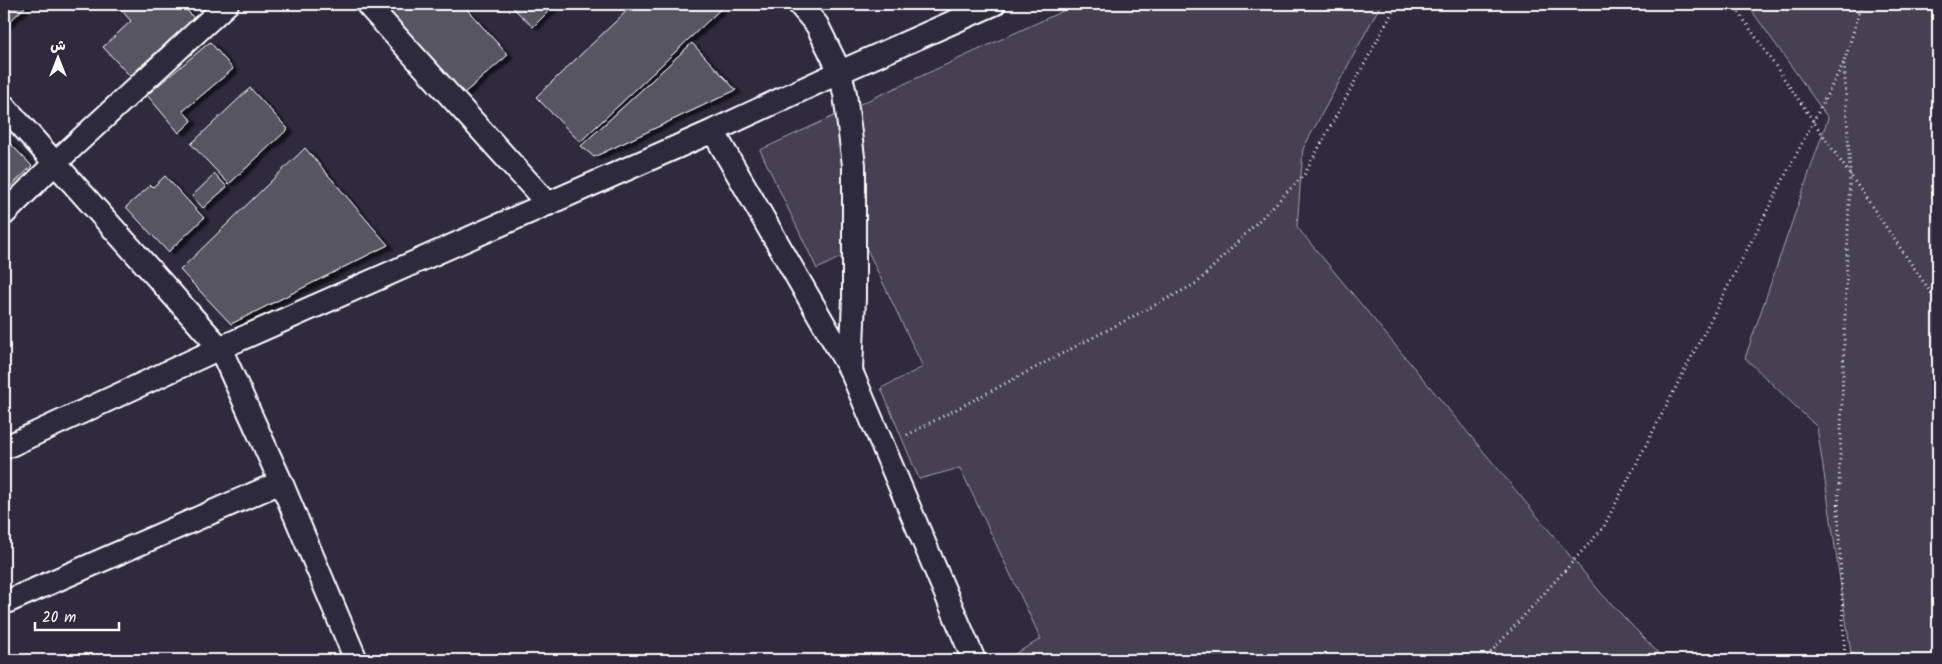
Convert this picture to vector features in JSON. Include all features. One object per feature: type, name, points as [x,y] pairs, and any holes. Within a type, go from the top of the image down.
[{"type":"street","points":[[4,214],[54,164],[227,4]]},
{"type":"street","points":[[367,4],[548,204]]},
{"type":"street","points":[[799,4],[816,25],[840,72],[854,165],[854,298],[851,371]]},
{"type":"street","points":[[4,448],[220,348],[713,131],[994,4]]},
{"type":"street","points":[[4,106],[220,348],[281,482],[356,660]]},
{"type":"street","points":[[713,131],[851,371],[974,660]]},
{"type":"street","points":[[4,603],[281,482]]},
{"type":"path","points":[[884,447],[1197,283],[1304,175],[1396,4]]},
{"type":"path","points":[[1733,4],[1938,303]]},
{"type":"path","points":[[1484,660],[1603,528],[1844,62],[1862,4]]},
{"type":"path","points":[[1844,62],[1850,174],[1838,514],[1845,660]]},
{"type":"shaded area","points":[[1078,4],[1381,4],[1303,149],[1297,227],[1601,593],[1665,660],[1004,660],[1041,639],[960,468],[919,479],[881,388],[923,367],[865,245],[817,269],[760,150]]},
{"type":"shaded area","points":[[1747,4],[1938,4],[1938,660],[1852,660],[1817,427],[1745,358],[1828,118]]},
{"type":"building","points":[[4,4],[28,4],[4,27]]},
{"type":"building","points":[[116,4],[181,4],[194,18],[130,76],[103,47],[131,21]]},
{"type":"building","points":[[380,4],[462,4],[508,55],[462,95]]},
{"type":"building","points":[[509,4],[556,4],[533,27]]},
{"type":"building","points":[[634,4],[726,4],[580,142],[536,97]]},
{"type":"building","points":[[210,42],[233,69],[183,111],[192,121],[179,133],[147,95]]},
{"type":"building","points":[[692,43],[736,90],[594,157],[581,146]]},
{"type":"building","points":[[250,88],[288,129],[229,184],[191,144]]},
{"type":"building","points":[[4,137],[32,166],[4,193]]},
{"type":"building","points":[[305,148],[388,245],[231,324],[180,270]]},
{"type":"building","points":[[215,174],[227,187],[203,208],[192,196]]},
{"type":"building","points":[[165,176],[204,218],[168,252],[126,207],[151,185],[153,187]]}]
